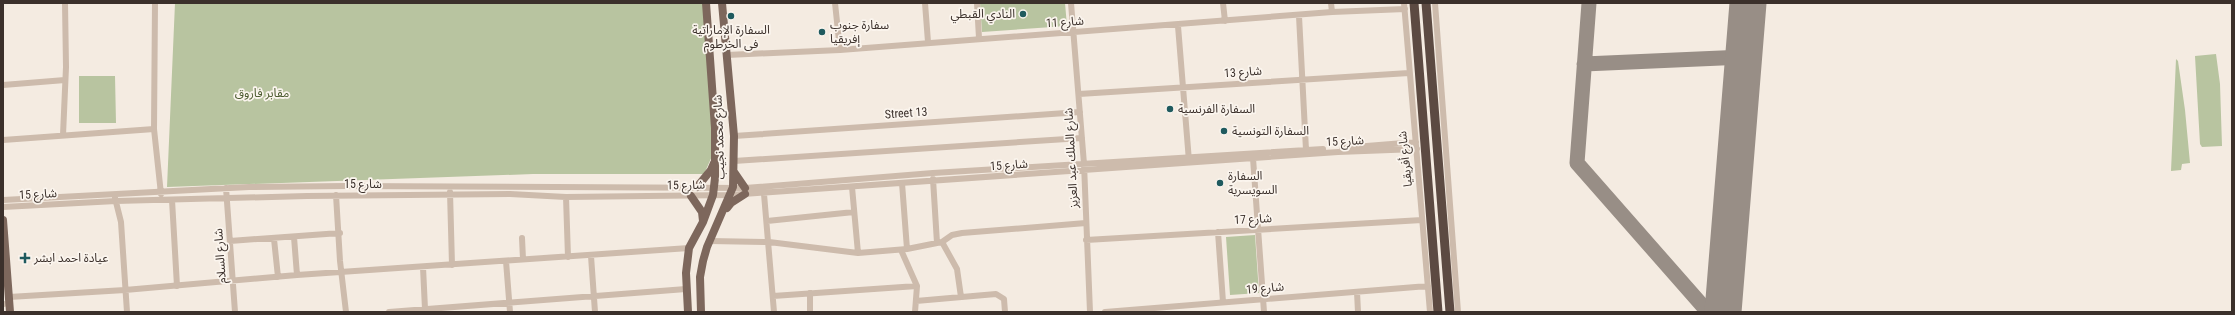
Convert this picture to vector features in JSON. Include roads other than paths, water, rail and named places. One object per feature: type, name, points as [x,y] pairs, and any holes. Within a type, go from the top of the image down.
[{"type":"highway","name":"شارع أفريقيا","points":[[1414,3],[1438,312]]},
{"type":"highway","points":[[1426,3],[1450,312]]},
{"type":"highway","points":[[1424,130],[1431,134],[1436,129]]},
{"type":"highway","points":[[1426,153],[1431,150],[1438,151]]},
{"type":"main road","name":"شارع محمد نجيب","points":[[688,312],[686,289],[689,248],[703,222],[714,191],[716,161],[706,3]]},
{"type":"main road","name":"شارع محمد نجيب","points":[[701,312],[700,277],[710,241],[731,191],[734,164],[734,136],[722,3]]},
{"type":"main road","points":[[697,187],[711,170],[716,161]]},
{"type":"main road","points":[[719,219],[731,203],[745,191],[735,175],[734,164]]},
{"type":"main road","points":[[691,196],[702,212],[703,222]]},
{"type":"main road","points":[[3,220],[5,304]]},
{"type":"main road","points":[[3,286],[5,304],[10,312]]},
{"type":"street","points":[[63,135],[65,3]]},
{"type":"street","points":[[155,3],[154,129],[162,199]]},
{"type":"street","points":[[835,3],[840,50]]},
{"type":"street","points":[[925,3],[928,42]]},
{"type":"street","points":[[976,3],[979,38]]},
{"type":"street","name":"شارع الملك عبد العزيز","points":[[1071,3],[1084,167],[1090,312]]},
{"type":"street","points":[[1223,3],[1225,21]]},
{"type":"street","points":[[1331,3],[1332,12]]},
{"type":"street","points":[[1435,3],[1458,312]]},
{"type":"street","name":"شارع 11","points":[[727,55],[840,50],[979,38],[1178,26],[1404,6]]},
{"type":"street","name":"شارع أفريقيا","points":[[1404,6],[1430,312]]},
{"type":"street","points":[[1299,16],[1301,79],[1306,150]]},
{"type":"street","points":[[1178,26],[1189,160]]},
{"type":"street","name":"شارع 13","points":[[1079,94],[1409,73]]},
{"type":"street","points":[[3,85],[65,80]]},
{"type":"street","name":"Street 13","points":[[734,136],[1080,112]]},
{"type":"street","points":[[3,140],[154,129]]},
{"type":"street","points":[[734,164],[1082,138]]},
{"type":"street","name":"شارع 15","points":[[745,191],[764,194],[1306,150],[1417,145]]},
{"type":"street","name":"شارع 15","points":[[1189,160],[1253,158],[1417,145]]},
{"type":"street","points":[[1253,158],[1264,312]]},
{"type":"street","name":"شارع 15","points":[[3,207],[162,199],[172,200],[336,195],[450,194],[566,197],[691,196],[714,191],[745,191],[857,179],[933,173],[1084,167]]},
{"type":"street","points":[[933,173],[939,243],[957,269],[961,297]]},
{"type":"street","points":[[159,179],[166,187],[178,190]]},
{"type":"street","points":[[857,179],[854,212],[858,253]]},
{"type":"street","points":[[902,183],[904,250],[917,286],[915,312]]},
{"type":"street","points":[[450,186],[452,265]]},
{"type":"street","name":"شارع 15","points":[[3,200],[160,190],[226,188],[450,186],[697,187],[714,191]]},
{"type":"street","name":"شارع السلام","points":[[226,188],[228,198],[235,312]]},
{"type":"street","points":[[114,193],[121,222],[127,312]]},
{"type":"street","points":[[764,194],[770,242],[774,312]]},
{"type":"street","points":[[336,195],[340,233],[340,261],[343,274],[346,312]]},
{"type":"street","points":[[566,197],[568,257]]},
{"type":"street","points":[[172,200],[178,286]]},
{"type":"street","points":[[767,222],[854,212]]},
{"type":"street","name":"شارع 17","points":[[1086,240],[1422,220]]},
{"type":"street","points":[[710,241],[770,242],[858,253],[904,250],[939,243],[952,235],[962,233],[1086,223]]},
{"type":"street","points":[[1218,232],[1223,302]]},
{"type":"street","points":[[230,241],[274,240],[340,233]]},
{"type":"street","points":[[294,238],[297,275]]},
{"type":"street","points":[[522,238],[523,259]]},
{"type":"street","points":[[274,240],[278,277]]},
{"type":"street","points":[[5,304],[125,290],[233,282],[297,275],[343,274],[523,259],[591,256],[689,248]]},
{"type":"street","points":[[591,256],[595,312]]},
{"type":"street","points":[[506,261],[510,312]]},
{"type":"street","points":[[423,267],[427,310]]},
{"type":"street","points":[[773,296],[917,286]]},
{"type":"street","name":"شارع 19","points":[[1105,312],[1428,286]]},
{"type":"street","points":[[389,312],[686,289]]},
{"type":"street","points":[[1357,292],[1358,312]]},
{"type":"street","points":[[810,293],[810,312]]},
{"type":"street","points":[[916,301],[996,294],[1004,299],[1005,312]]},
{"type":"place","name":"النادي القبطي","points":[[1023,14]]},
{"type":"place","name":"السفارة الإماراتية فى الخرطوم","points":[[731,16]]},
{"type":"place","name":"سفارة جنوب إفريقيا","points":[[822,32]]},
{"type":"place","name":"السفارة الفرنسية","points":[[1170,109]]},
{"type":"place","name":"السفارة التونسية","points":[[1224,131]]},
{"type":"place","name":"السفارة السويسرية","points":[[1220,183]]},
{"type":"place","name":"عيادة احمد ابشر","points":[[25,258]]},
{"type":"park label","name":"مقابر فاروق","points":[[262,93]]}]
